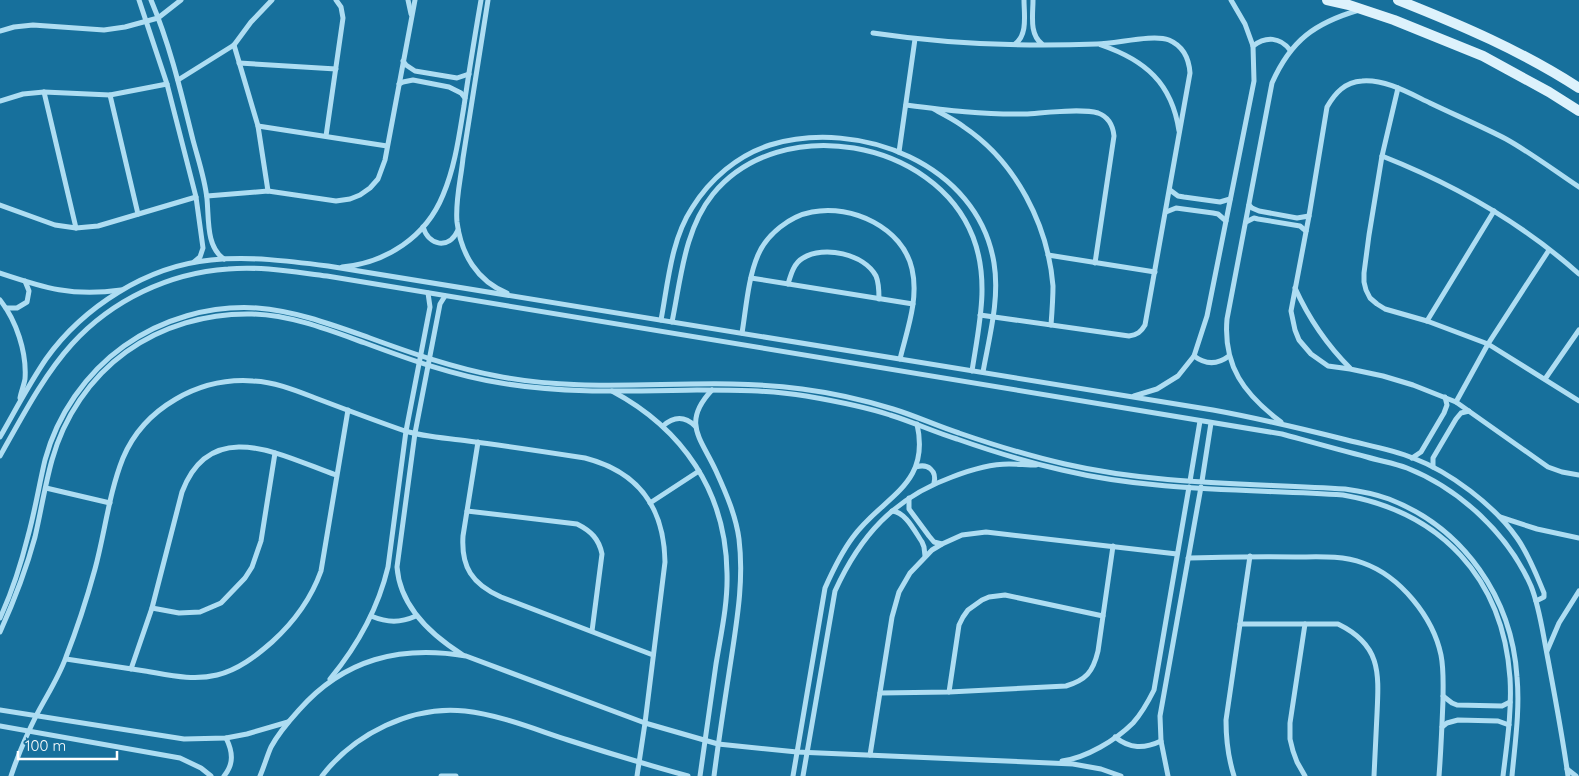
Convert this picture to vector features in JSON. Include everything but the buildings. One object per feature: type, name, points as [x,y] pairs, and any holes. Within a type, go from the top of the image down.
[{"type":"street","points":[[140,0],[168,84],[196,197],[203,248],[200,257],[192,263]]},
{"type":"street","points":[[151,0],[178,80],[207,196],[212,246],[219,256],[225,260]]},
{"type":"street","points":[[0,31],[33,25],[104,30],[125,27],[158,18],[181,0]]},
{"type":"street","points":[[178,80],[234,45],[251,22],[272,0]]},
{"type":"street","points":[[326,136],[343,18],[341,7],[336,0]]},
{"type":"street","points":[[408,0],[412,19]]},
{"type":"street","points":[[207,196],[268,191],[336,201],[350,199],[370,188],[378,180],[385,160],[415,0]]},
{"type":"street","points":[[328,266],[357,265],[385,256],[410,240],[423,227],[435,210],[443,195],[456,154],[481,0]]},
{"type":"street","points":[[488,0],[467,127],[457,207],[458,229],[464,250],[479,276],[514,296]]},
{"type":"street","points":[[1015,44],[1020,41],[1024,31],[1024,0]]},
{"type":"street","points":[[1033,0],[1033,32],[1042,44]]},
{"type":"street","points":[[1132,396],[1157,389],[1178,376],[1194,356],[1207,316],[1254,81],[1253,46],[1246,24],[1231,0]]},
{"type":"street","points":[[1327,0],[1394,20],[1483,56],[1549,92],[1579,112]]},
{"type":"street","points":[[1398,0],[1488,37],[1556,73],[1579,88]]},
{"type":"street","points":[[1283,423],[1248,394],[1238,378],[1229,356],[1226,336],[1227,319],[1272,83],[1279,67],[1290,50],[1311,31],[1335,18],[1362,10]]},
{"type":"street","points":[[873,33],[915,39],[988,44],[1098,44],[1158,38],[1173,43],[1185,53],[1189,62],[1190,73],[1180,136],[1145,326],[1139,333],[1129,336],[980,315]]},
{"type":"street","points":[[899,152],[915,39]]},
{"type":"street","points":[[1253,46],[1266,39],[1273,39],[1286,44],[1290,50]]},
{"type":"street","points":[[1098,44],[1133,58],[1161,84],[1171,100],[1180,136]]},
{"type":"street","points":[[234,45],[258,126],[268,191]]},
{"type":"street","points":[[403,61],[415,71],[457,78],[469,74]]},
{"type":"street","points":[[239,63],[336,69]]},
{"type":"street","points":[[399,84],[413,80],[449,87],[461,93],[465,98]]},
{"type":"street","points":[[1579,187],[1506,139],[1398,88],[1372,81],[1360,81],[1350,84],[1340,90],[1327,107],[1291,311],[1299,340],[1319,361],[1328,366],[1350,368],[1413,385],[1445,397],[1456,402],[1548,467],[1579,475]]},
{"type":"street","points":[[0,101],[23,94],[44,92],[110,95],[168,84]]},
{"type":"street","points":[[1398,88],[1382,156],[1364,273],[1364,282],[1370,298],[1384,308],[1427,321],[1488,344],[1579,401]]},
{"type":"street","points":[[44,92],[76,228]]},
{"type":"street","points":[[110,95],[138,214]]},
{"type":"street","points":[[906,104],[997,113],[1096,112],[1110,121],[1114,128],[1114,136],[1094,263]]},
{"type":"street","points":[[932,108],[965,127],[980,139],[994,152],[1018,181],[1036,214],[1048,255],[1053,287],[1051,325]]},
{"type":"street","points":[[258,126],[388,146]]},
{"type":"street","points":[[661,320],[673,256],[680,232],[691,209],[706,188],[724,170],[745,156],[769,146],[794,140],[820,137],[847,139],[874,144],[899,152],[923,164],[944,178],[963,196],[978,218],[988,240],[994,263],[996,292],[983,372]]},
{"type":"street","points":[[672,322],[690,235],[700,214],[713,194],[730,177],[764,156],[794,148],[818,146],[846,147],[872,152],[922,174],[943,191],[960,212],[973,236],[981,262],[983,288],[972,371]]},
{"type":"street","points":[[1382,156],[1443,182],[1494,211],[1579,274]]},
{"type":"street","points":[[1170,190],[1178,196],[1191,199],[1220,202],[1230,199]]},
{"type":"street","points":[[0,205],[55,225],[76,228],[98,226],[196,197]]},
{"type":"street","points":[[1249,204],[1259,211],[1297,218],[1309,216]]},
{"type":"street","points":[[1166,212],[1176,208],[1213,213],[1218,214],[1226,222]]},
{"type":"street","points":[[742,333],[751,278],[758,255],[771,235],[790,220],[813,212],[837,211],[860,216],[878,224],[904,250],[912,267],[915,286],[913,304],[900,359]]},
{"type":"street","points":[[1427,321],[1494,211]]},
{"type":"street","points":[[1246,222],[1254,218],[1300,226],[1306,231]]},
{"type":"street","points":[[423,227],[425,235],[431,241],[440,243],[448,242],[455,236],[458,229]]},
{"type":"street","points":[[1456,402],[1488,344],[1549,250]]},
{"type":"street","points":[[788,284],[796,264],[803,258],[815,254],[838,253],[854,258],[869,267],[878,282],[879,299]]},
{"type":"street","points":[[1048,255],[1155,272]]},
{"type":"street","points":[[0,437],[47,358],[63,338],[88,314],[124,289],[157,274],[192,263],[210,260],[265,259],[328,266],[1132,396],[1283,423],[1412,458],[1433,467],[1457,481],[1499,517],[1517,538],[1530,559],[1544,592],[1544,597],[1536,601]]},
{"type":"street","points":[[0,456],[29,404],[56,364],[89,327],[129,298],[161,283],[194,273],[229,268],[282,270],[318,275],[1282,434],[1406,468],[1429,479],[1464,502],[1505,542],[1519,563],[1536,601],[1568,776]]},
{"type":"street","points":[[0,272],[52,290],[102,293],[124,289]]},
{"type":"street","points":[[751,278],[913,304]]},
{"type":"street","points":[[6,308],[18,308],[26,302],[29,291],[24,281]]},
{"type":"street","points":[[1295,288],[1319,333],[1350,368]]},
{"type":"street","points":[[260,776],[271,747],[288,722],[327,683],[346,660],[362,634],[378,600],[388,567],[406,431],[430,307],[428,293]]},
{"type":"street","points":[[445,296],[440,304],[415,433],[397,567],[398,579],[405,598],[416,616],[447,645],[466,656],[645,723],[718,744],[797,752],[1073,764],[1101,769],[1120,776]]},
{"type":"street","points":[[0,300],[17,330],[23,354],[24,379],[19,403]]},
{"type":"street","points":[[0,618],[28,540],[46,459],[54,433],[67,408],[83,385],[102,364],[124,346],[147,332],[182,317],[200,312],[228,308],[256,308],[284,311],[311,319],[420,358],[498,383],[540,388],[612,391],[712,390],[802,395],[846,403],[890,415],[956,439],[1046,466],[1094,477],[1190,484],[1345,488],[1367,492],[1388,499],[1422,515],[1446,532],[1477,564],[1499,602],[1514,649],[1517,676],[1518,703],[1512,776]]},
{"type":"street","points":[[0,632],[34,541],[51,461],[60,435],[72,411],[88,389],[106,369],[127,352],[150,337],[175,326],[201,318],[228,314],[255,314],[282,318],[420,358]]},
{"type":"street","points":[[1545,379],[1579,330]]},
{"type":"street","points":[[1194,356],[1200,361],[1208,363],[1223,361],[1229,356]]},
{"type":"street","points":[[429,361],[500,377],[541,382],[585,384],[757,384],[802,389],[848,397],[892,409],[959,433],[1061,463],[1153,482]]},
{"type":"street","points":[[11,776],[36,716],[66,659],[95,569],[116,478],[132,442],[154,415],[168,404],[199,388],[235,380],[271,383],[289,388],[406,431],[597,461],[615,469],[631,480],[640,489],[658,517],[663,533],[665,562],[637,776]]},
{"type":"street","points":[[712,390],[704,399],[697,412],[695,426],[730,503],[739,538],[741,565],[738,609],[714,776]]},
{"type":"street","points":[[612,391],[642,408],[686,450],[704,478],[717,509],[725,541],[728,574],[725,607],[700,776]]},
{"type":"street","points":[[1412,458],[1421,452],[1444,413],[1447,405],[1445,397]]},
{"type":"street","points":[[66,659],[192,678],[217,675],[240,667],[279,636],[304,606],[321,571],[348,410]]},
{"type":"street","points":[[1433,467],[1432,458],[1456,419],[1461,413],[1469,412]]},
{"type":"street","points":[[663,426],[673,419],[679,418],[685,419],[695,426]]},
{"type":"street","points":[[1044,763],[1070,760],[1093,751],[1132,723],[1146,706],[1154,690],[1200,421]]},
{"type":"street","points":[[1168,776],[1161,741],[1160,716],[1211,423]]},
{"type":"street","points":[[793,776],[825,588],[837,561],[853,537],[872,515],[895,496],[909,480],[916,467],[920,453],[920,438],[917,424]]},
{"type":"street","points":[[478,442],[462,549],[467,568],[478,584],[501,597],[654,655]]},
{"type":"street","points":[[131,669],[152,608],[182,492],[192,472],[209,456],[241,446],[275,453],[336,476]]},
{"type":"street","points":[[152,608],[178,613],[206,610],[226,599],[245,578],[252,567],[261,541],[275,453]]},
{"type":"street","points":[[803,776],[835,591],[846,566],[862,542],[892,511],[934,483],[970,470],[1007,464],[1046,466]]},
{"type":"street","points":[[916,467],[924,466],[931,469],[935,475],[934,483]]},
{"type":"street","points":[[650,503],[699,470]]},
{"type":"street","points":[[1222,485],[1365,498],[1405,513],[1436,533],[1457,551],[1471,568],[1493,605],[1506,651],[1510,677],[1510,702],[1503,776]]},
{"type":"street","points":[[46,488],[110,503]]},
{"type":"street","points":[[909,498],[909,509],[931,539],[938,544],[942,544]]},
{"type":"street","points":[[467,510],[577,524],[586,528],[593,535],[602,554],[592,631]]},
{"type":"street","points":[[892,511],[902,514],[922,542],[925,557]]},
{"type":"street","points":[[1499,517],[1537,529],[1579,538]]},
{"type":"street","points":[[870,755],[892,616],[899,592],[910,573],[925,557],[942,544],[962,535],[986,532],[1178,554]]},
{"type":"street","points":[[880,693],[948,692],[1066,686],[1078,682],[1088,674],[1095,664],[1113,546]]},
{"type":"street","points":[[1188,558],[1250,556],[1342,558],[1363,563],[1381,572],[1412,599],[1425,616],[1435,634],[1444,675],[1439,776]]},
{"type":"street","points":[[1234,776],[1228,757],[1226,720],[1250,556]]},
{"type":"street","points":[[1546,652],[1564,615],[1579,591]]},
{"type":"street","points":[[948,692],[959,625],[968,610],[982,600],[1005,595],[1103,616]]},
{"type":"street","points":[[371,616],[382,621],[394,622],[416,616]]},
{"type":"street","points":[[1240,624],[1338,624],[1350,630],[1361,639],[1370,650],[1377,666],[1379,684],[1374,776]]},
{"type":"street","points":[[1304,624],[1290,723],[1290,740],[1297,762],[1305,776]]},
{"type":"street","points":[[327,683],[372,660],[393,655],[429,652],[466,656]]},
{"type":"street","points":[[1443,696],[1457,705],[1502,706],[1510,702]]},
{"type":"street","points":[[0,710],[184,739],[205,740],[247,734],[288,722]]},
{"type":"street","points":[[322,776],[334,761],[362,738],[411,716],[446,711],[464,711],[500,718],[639,763],[688,776]]},
{"type":"street","points":[[1442,727],[1458,720],[1498,721],[1509,725]]},
{"type":"street","points":[[0,726],[180,758],[201,768],[211,776]]},
{"type":"street","points":[[1114,737],[1121,742],[1137,747],[1145,747],[1161,741]]},
{"type":"street","points":[[224,776],[230,766],[232,756],[231,747],[226,738]]},
{"type":"street","points":[[1567,770],[1576,776]]},
{"type":"street","points":[[441,776],[456,776]]}]
